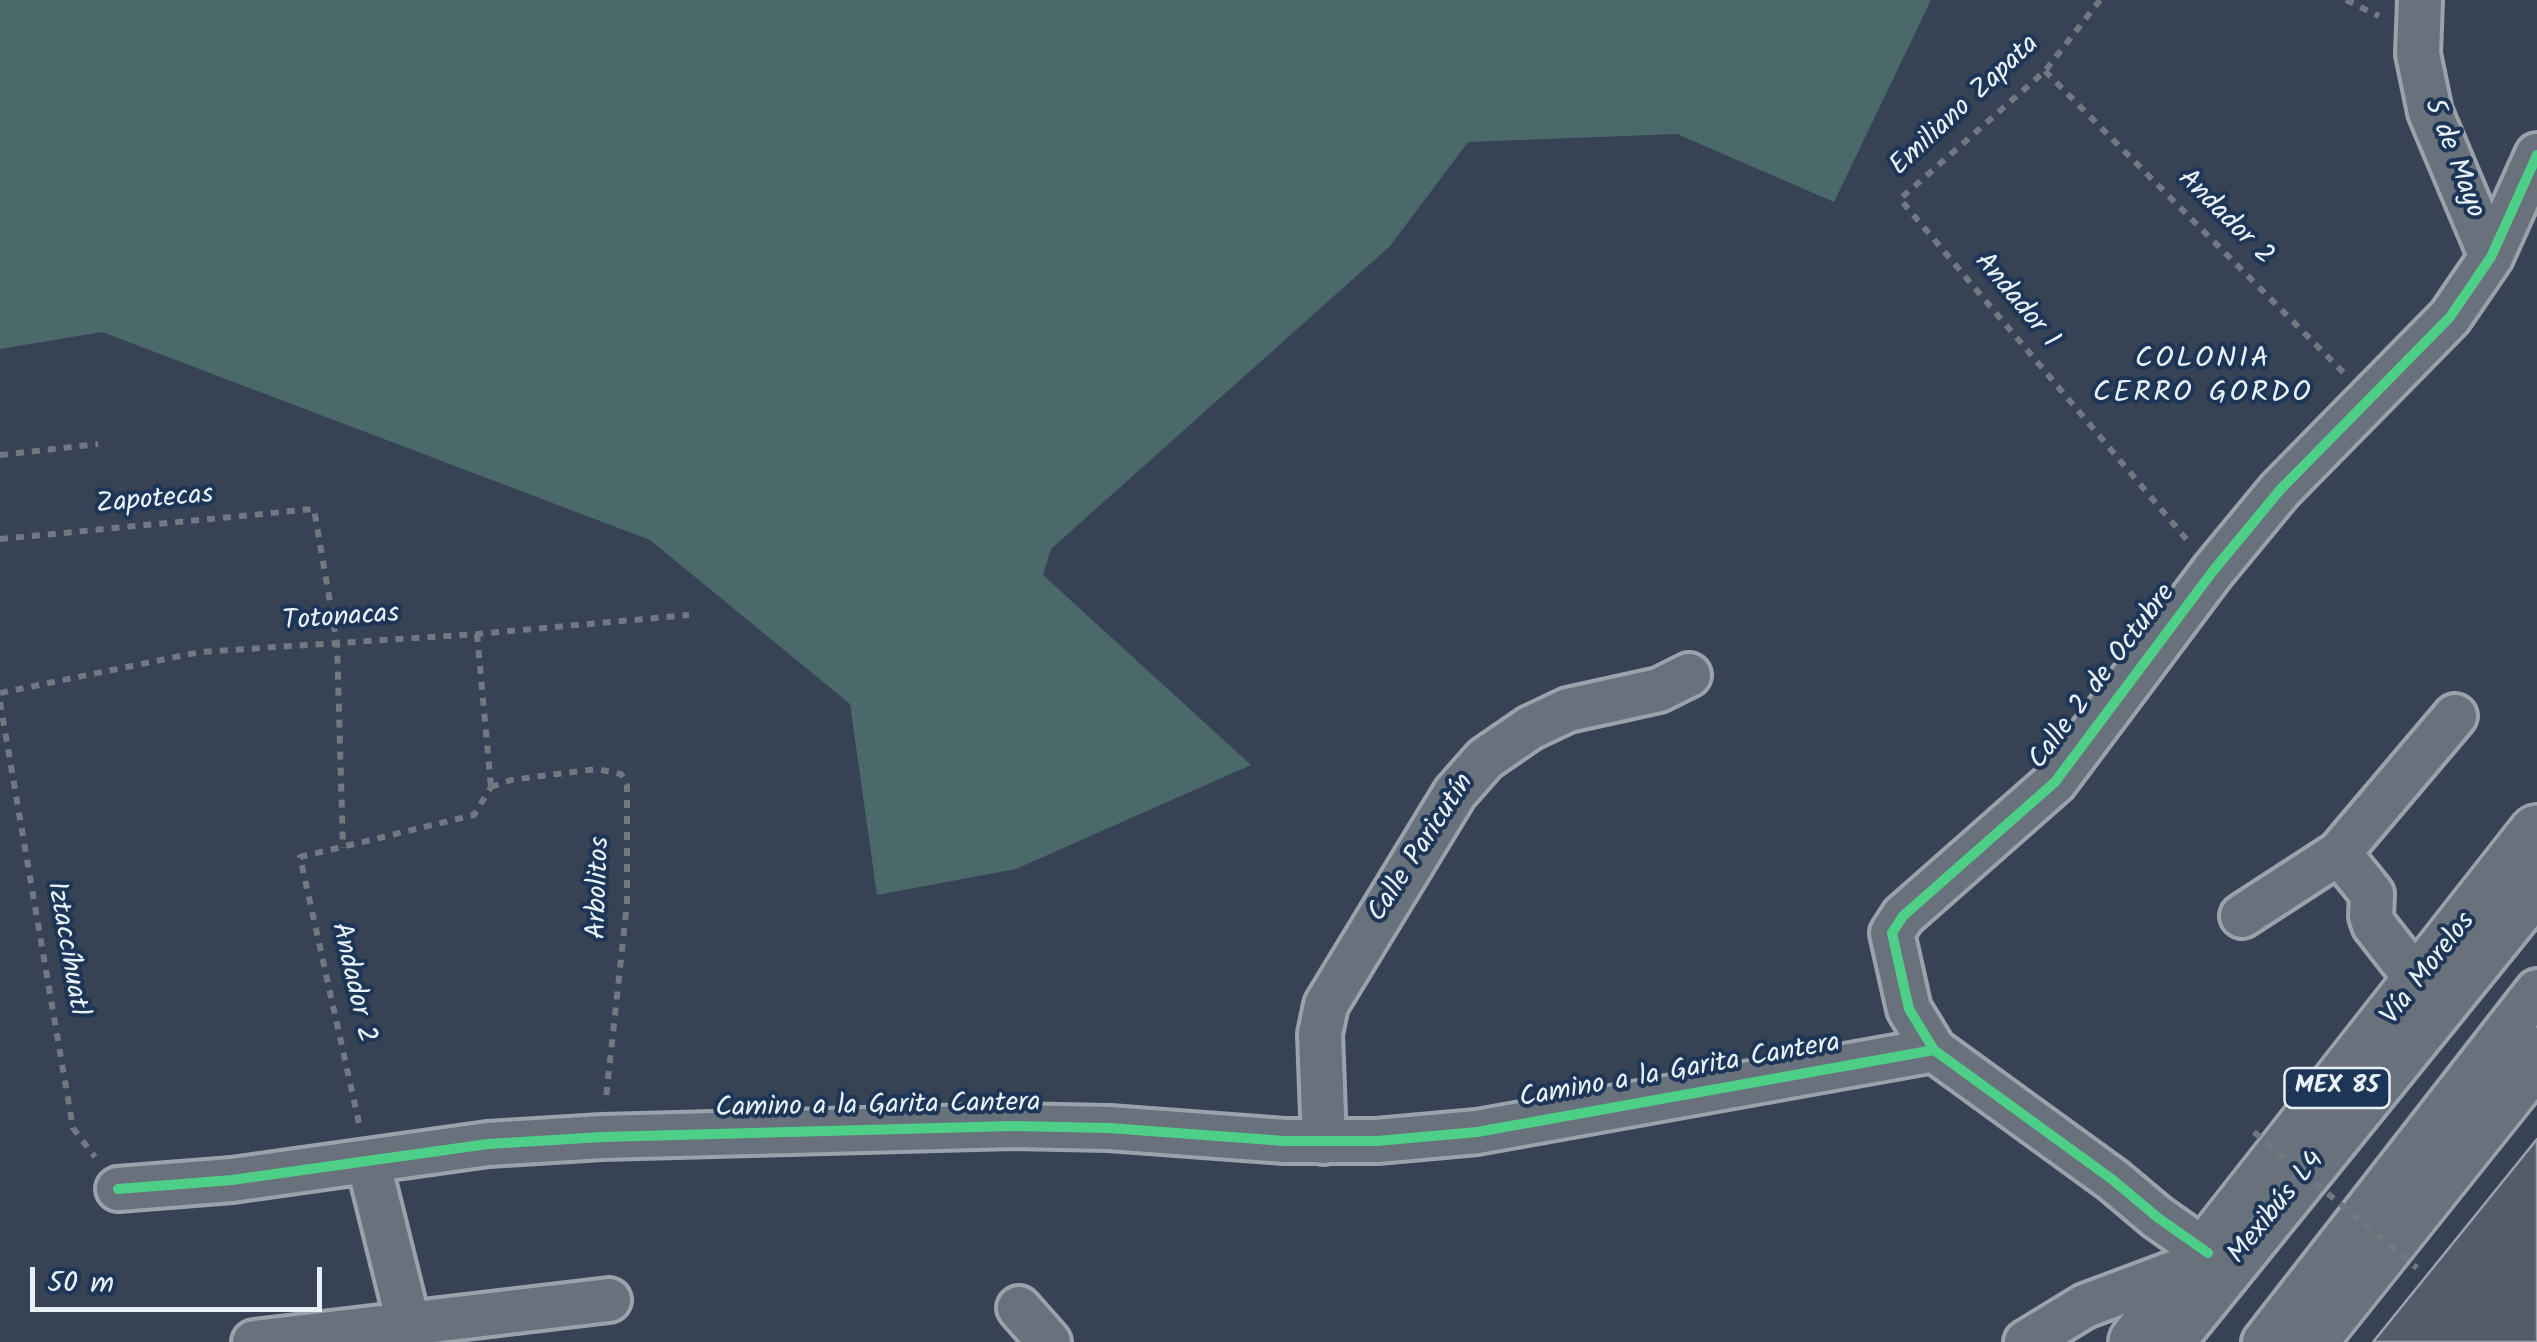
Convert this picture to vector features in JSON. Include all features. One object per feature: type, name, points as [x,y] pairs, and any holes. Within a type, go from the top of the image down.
[{"type":"main road","name":"Vía Morelos","points":[[2137,1342],[2537,833]]},
{"type":"main road","points":[[2308,1342],[2537,1055]]},
{"type":"street","name":"5 de Mayo","points":[[2420,0],[2418,54],[2430,112],[2491,257]]},
{"type":"street","name":"Calle 2 de Octubre","points":[[2204,1258],[2113,1180],[1934,1050],[1909,1009],[1895,957],[1894,927],[2068,768],[2212,571],[2280,490],[2450,316],[2491,257],[2537,156]]},
{"type":"street","name":"Calle Paricutín","points":[[1324,1142],[1320,1034],[1326,1005],[1470,774],[1530,728],[1568,710],[1638,696],[1690,675]]},
{"type":"street","points":[[2242,916],[2338,854],[2456,716]]},
{"type":"street","points":[[2338,854],[2372,894],[2370,916],[2374,926],[2402,962],[2422,979]]},
{"type":"street","name":"Mexibús L4","points":[[2173,1342],[2537,892]]},
{"type":"street","points":[[2264,1342],[2537,991]]},
{"type":"street","name":"Camino a la Garita Cantera","points":[[118,1189],[232,1180],[488,1144],[602,1138],[1013,1126],[1324,1142],[1477,1132],[1934,1050]]},
{"type":"street","points":[[368,1162],[412,1333]]},
{"type":"street","points":[[2026,1342],[2085,1306],[2204,1258]]},
{"type":"street","points":[[254,1342],[412,1333],[610,1300]]},
{"type":"street","points":[[1020,1308],[1049,1342]]},
{"type":"path","points":[[0,456],[98,444]]},
{"type":"path","points":[[477,634],[491,787]]},
{"type":"path","points":[[336,643],[343,848]]},
{"type":"path","points":[[2254,1132],[2417,1268]]},
{"type":"green space","points":[[0,0],[1931,0],[1834,202],[1677,134],[1468,142],[1390,246],[1051,549],[1043,575],[1251,765],[1016,869],[877,895],[850,704],[650,540],[102,332],[0,349]]},
{"type":"building","points":[[2537,1139],[2537,1342],[2373,1342]]},
{"type":"cycle path","points":[[2208,1253],[1934,1050],[1909,1009],[1892,933],[1903,916],[2055,782],[2213,571],[2280,490],[2450,317],[2491,257],[2537,155]]},
{"type":"cycle path","points":[[118,1189],[232,1180],[488,1144],[602,1137],[1013,1126],[1109,1128],[1285,1141],[1377,1141],[1477,1132],[1934,1050]]},
{"type":"district","name":"COLONIA CERRO GORDO","points":[[2203,379]]}]
